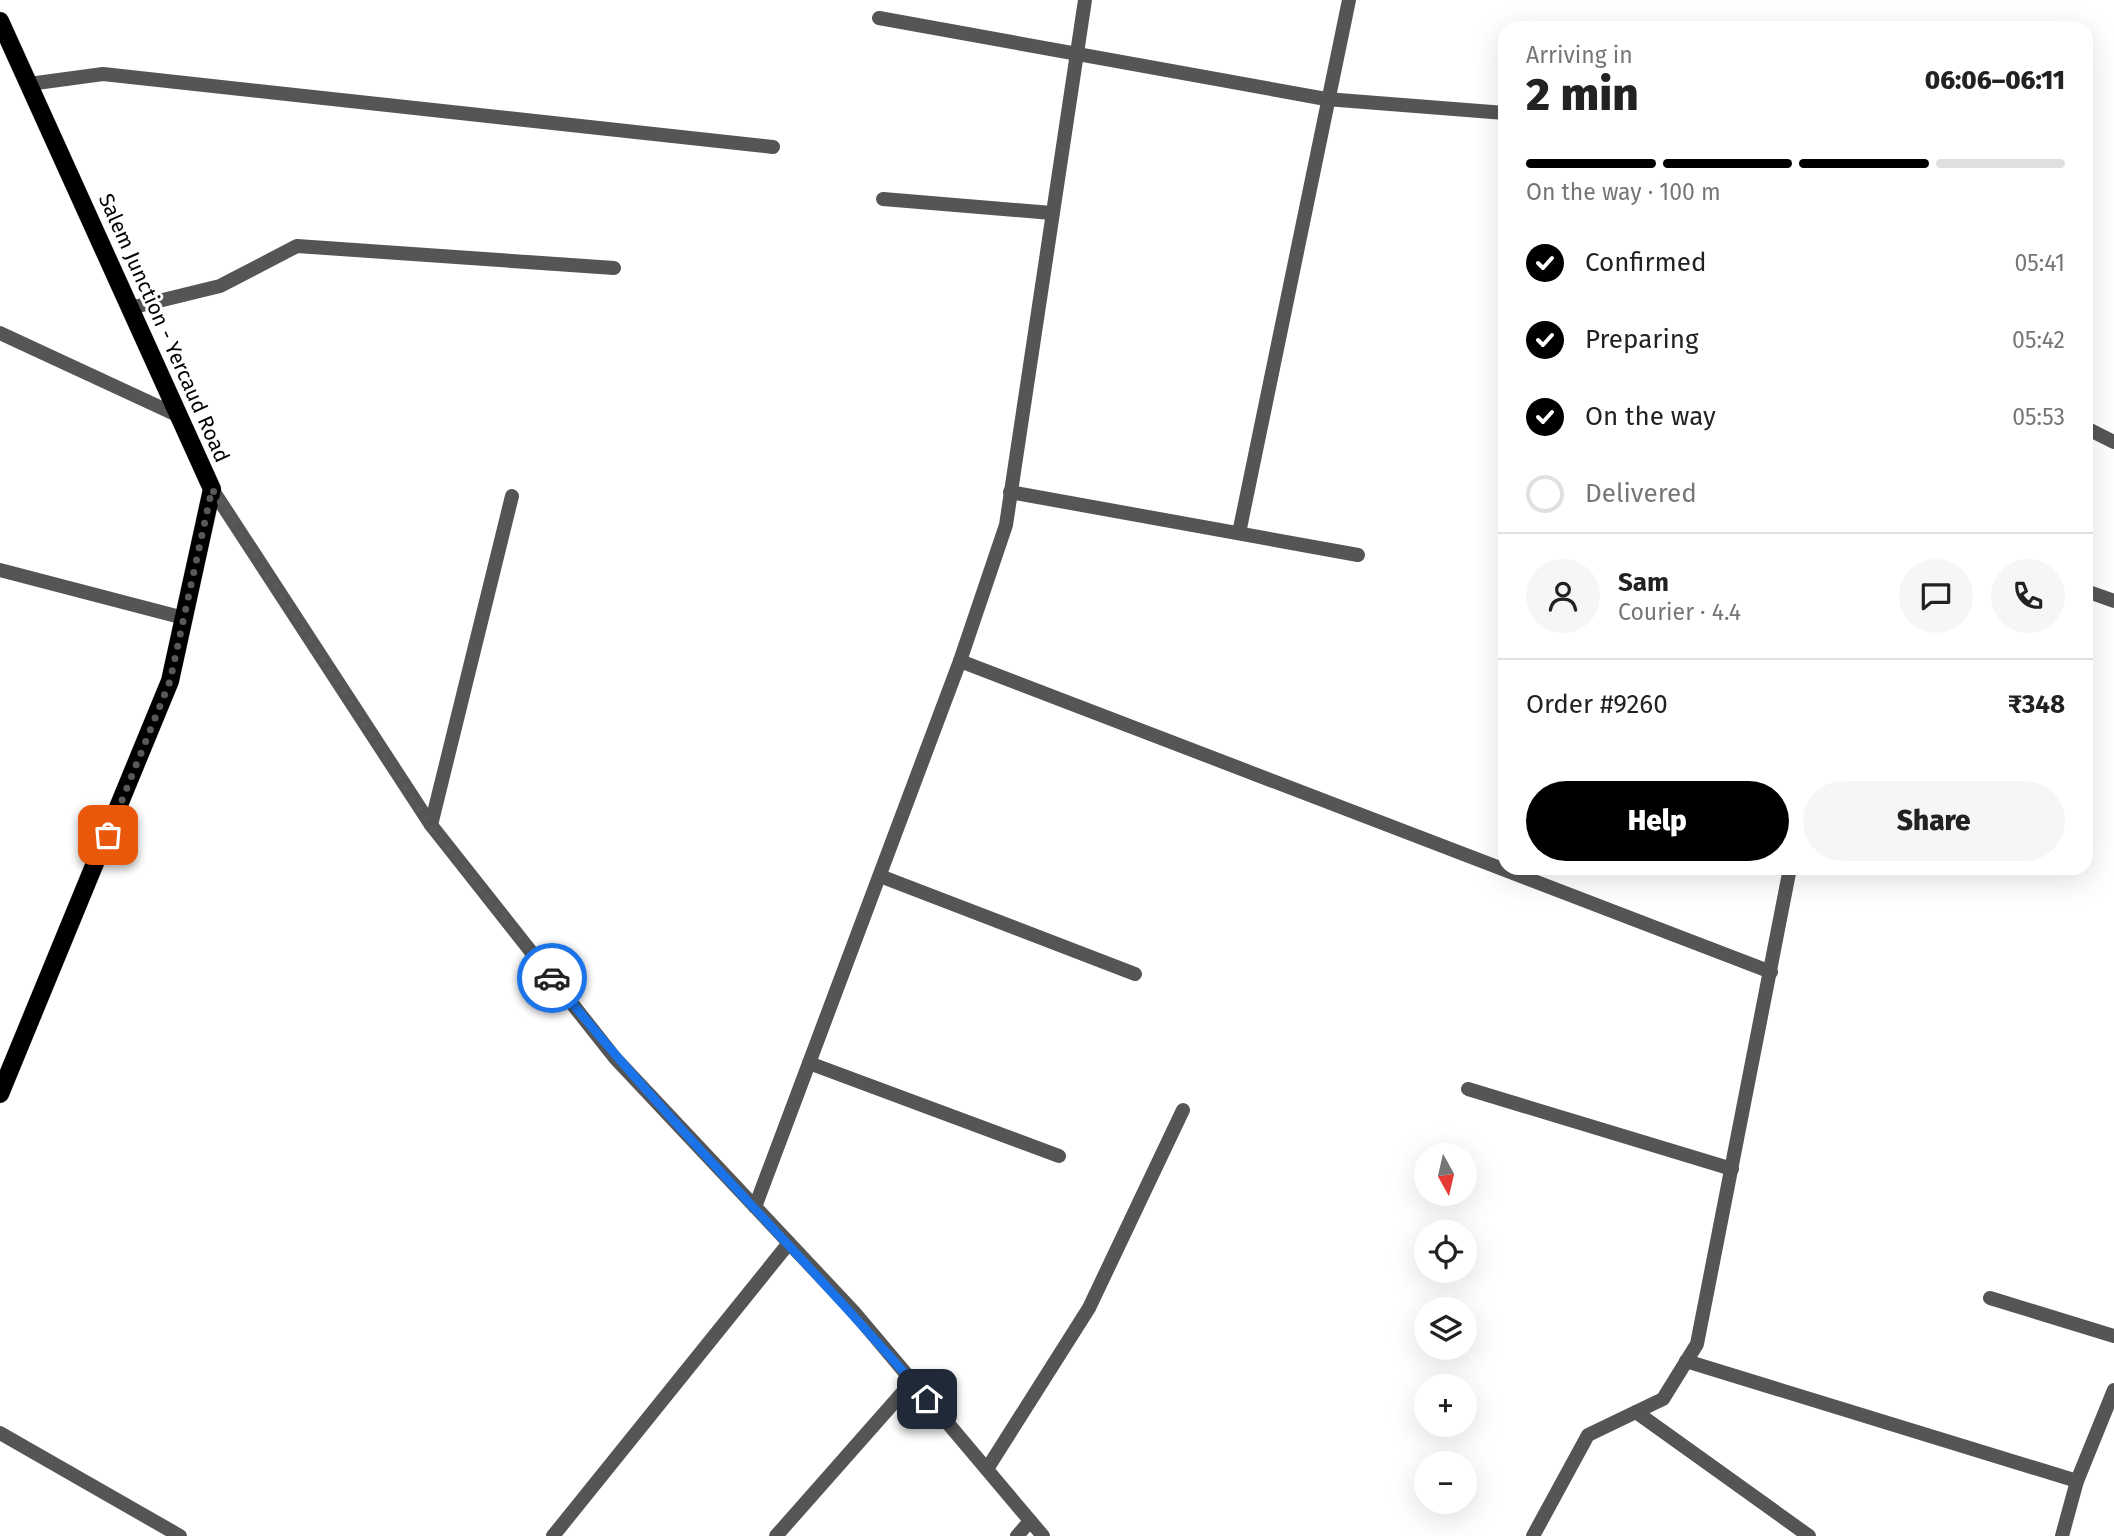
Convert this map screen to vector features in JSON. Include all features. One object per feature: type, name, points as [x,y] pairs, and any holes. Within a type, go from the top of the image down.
[{"type":"main road","name":"Salem Junction - Yercaud Road","points":[[0,21],[212,489],[170,681],[7,1060],[0,1094]]},
{"type":"street","points":[[755,1207],[960,661],[1006,525],[1085,0]]},
{"type":"street","points":[[1239,533],[1326,99],[1349,0]]},
{"type":"street","points":[[880,18],[1077,56],[1326,99],[1498,112]]},
{"type":"street","points":[[29,84],[103,74],[773,147]]},
{"type":"street","points":[[883,199],[1052,214]]},
{"type":"street","points":[[130,308],[220,286],[297,246],[614,268]]},
{"type":"street","points":[[0,333],[179,416]]},
{"type":"street","points":[[2093,432],[2114,442]]},
{"type":"street","points":[[212,489],[430,825],[615,1058],[789,1243],[912,1381],[1043,1536]]},
{"type":"street","points":[[1010,492],[1358,555]]},
{"type":"street","points":[[430,825],[512,496]]},
{"type":"street","points":[[0,570],[184,618]]},
{"type":"street","points":[[2093,594],[2114,601]]},
{"type":"street","points":[[960,661],[1498,867]]},
{"type":"street","points":[[1519,875],[1772,972]]},
{"type":"street","points":[[1533,1536],[1588,1435],[1663,1399],[1697,1344],[1772,972],[1789,875]]},
{"type":"street","points":[[880,876],[1135,974]]},
{"type":"street","points":[[809,1063],[1059,1156]]},
{"type":"street","points":[[1468,1089],[1732,1169]]},
{"type":"street","points":[[987,1469],[1089,1308],[1183,1110]]},
{"type":"street","points":[[553,1536],[789,1243]]},
{"type":"street","points":[[1990,1298],[2114,1336]]},
{"type":"street","points":[[1686,1361],[2077,1481]]},
{"type":"street","points":[[776,1536],[912,1381]]},
{"type":"street","points":[[2062,1536],[2077,1481],[2114,1390]]},
{"type":"street","points":[[1636,1412],[1809,1536]]},
{"type":"street","points":[[0,1433],[180,1536]]},
{"type":"street","points":[[1017,1536],[1030,1521]]},
{"type":"way so far","points":[[108,835],[170,681],[212,489],[430,825],[552,978]]},
{"type":"route","points":[[552,978],[615,1058],[854,1312],[927,1399]]}]
